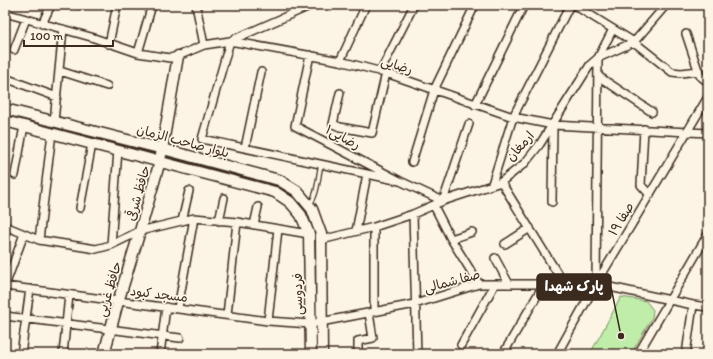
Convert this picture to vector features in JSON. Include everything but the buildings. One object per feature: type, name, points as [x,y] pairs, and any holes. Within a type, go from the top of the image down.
[{"type":"main road","points":[[163,149],[178,56]]},
{"type":"main road","name":"بلوار صاحب الزمان","points":[[5,109],[279,180],[297,191],[312,209],[321,240]]},
{"type":"main road","name":"بلوار صاحب الزمان","points":[[5,121],[274,192],[290,202],[302,215],[309,234]]},
{"type":"main road","name":"حافظ شرقی","points":[[140,231],[163,149]]},
{"type":"main road","name":"حافظ غربی","points":[[104,354],[140,231]]},
{"type":"main road","name":"فردوسی","points":[[309,234],[311,354]]},
{"type":"main road","name":"فردوسی","points":[[321,240],[322,354]]},
{"type":"street","points":[[42,24],[52,5]]},
{"type":"street","points":[[109,44],[116,5]]},
{"type":"street","points":[[138,53],[152,5]]},
{"type":"street","points":[[196,5],[204,45]]},
{"type":"street","points":[[5,13],[91,37],[138,53],[170,58],[204,45],[230,41],[312,5]]},
{"type":"street","points":[[340,61],[366,5]]},
{"type":"street","points":[[340,92],[333,124],[340,127],[372,133],[383,73],[414,5]]},
{"type":"street","points":[[412,162],[434,90],[475,5]]},
{"type":"street","points":[[475,104],[524,5]]},
{"type":"street","points":[[492,184],[513,117],[570,5]]},
{"type":"street","points":[[574,5],[634,42],[672,72],[681,73],[699,71]]},
{"type":"street","points":[[598,58],[634,42],[666,5]]},
{"type":"street","points":[[14,50],[26,19]]},
{"type":"street","points":[[596,284],[598,58],[614,29]]},
{"type":"street","points":[[54,122],[63,30]]},
{"type":"street","points":[[686,34],[700,76],[708,82]]},
{"type":"street","points":[[230,41],[202,139],[400,181]]},
{"type":"street","name":"رضایی","points":[[230,41],[340,61],[383,73],[513,117],[552,125]]},
{"type":"street","name":"رضایی۱","points":[[310,55],[295,126],[400,181],[443,201]]},
{"type":"street","name":"ارمغان","points":[[321,240],[374,227],[413,214],[443,201],[501,182],[525,163],[540,144],[590,65],[598,58]]},
{"type":"street","points":[[60,71],[107,86]]},
{"type":"street","points":[[244,148],[261,72]]},
{"type":"street","points":[[598,76],[652,112]]},
{"type":"street","points":[[5,78],[57,97]]},
{"type":"street","name":"صفا ۱۹","points":[[556,354],[596,284],[708,97]]},
{"type":"street","points":[[443,201],[469,124]]},
{"type":"street","points":[[552,202],[552,125],[708,133]]},
{"type":"street","points":[[15,175],[24,126]]},
{"type":"street","points":[[644,129],[641,185],[650,195]]},
{"type":"street","points":[[38,240],[52,133]]},
{"type":"street","points":[[80,208],[92,144]]},
{"type":"street","points":[[111,245],[118,150]]},
{"type":"street","points":[[356,231],[367,174]]},
{"type":"street","points":[[501,182],[564,284]]},
{"type":"street","points":[[182,221],[189,191]]},
{"type":"street","points":[[219,221],[224,198]]},
{"type":"street","points":[[434,206],[451,238],[479,284]]},
{"type":"street","points":[[254,225],[258,207]]},
{"type":"street","points":[[413,214],[417,354]]},
{"type":"street","points":[[6,226],[38,240],[96,249],[111,245],[140,231],[194,218],[237,222],[309,234]]},
{"type":"street","points":[[178,308],[194,218]]},
{"type":"street","points":[[227,315],[237,222]]},
{"type":"street","points":[[358,354],[358,341],[372,338],[374,227]]},
{"type":"street","points":[[505,244],[530,228]]},
{"type":"street","points":[[268,321],[278,229]]},
{"type":"street","points":[[451,238],[472,232]]},
{"type":"street","points":[[5,286],[24,234]]},
{"type":"street","points":[[638,354],[708,234]]},
{"type":"street","points":[[495,258],[510,284]]},
{"type":"street","name":"صفا شمالی","points":[[310,324],[415,304],[479,284],[596,284],[693,306],[708,307]]},
{"type":"street","points":[[461,345],[495,284]]},
{"type":"street","points":[[503,354],[544,284]]},
{"type":"street","name":"مسجد کبود","points":[[5,286],[268,321],[310,324]]},
{"type":"street","points":[[21,354],[30,289]]},
{"type":"street","points":[[62,354],[69,295]]},
{"type":"street","points":[[686,354],[693,306]]},
{"type":"street","points":[[160,354],[166,307]]},
{"type":"street","points":[[5,316],[180,338]]},
{"type":"lane","points":[[309,205],[315,192],[321,164]]},
{"type":"lane","points":[[5,207],[6,226]]},
{"type":"green space","points":[[621,297],[646,301],[653,310],[652,318],[631,354],[590,354]]},
{"type":"place","name":"پارک شهدا","points":[[621,336]]}]
